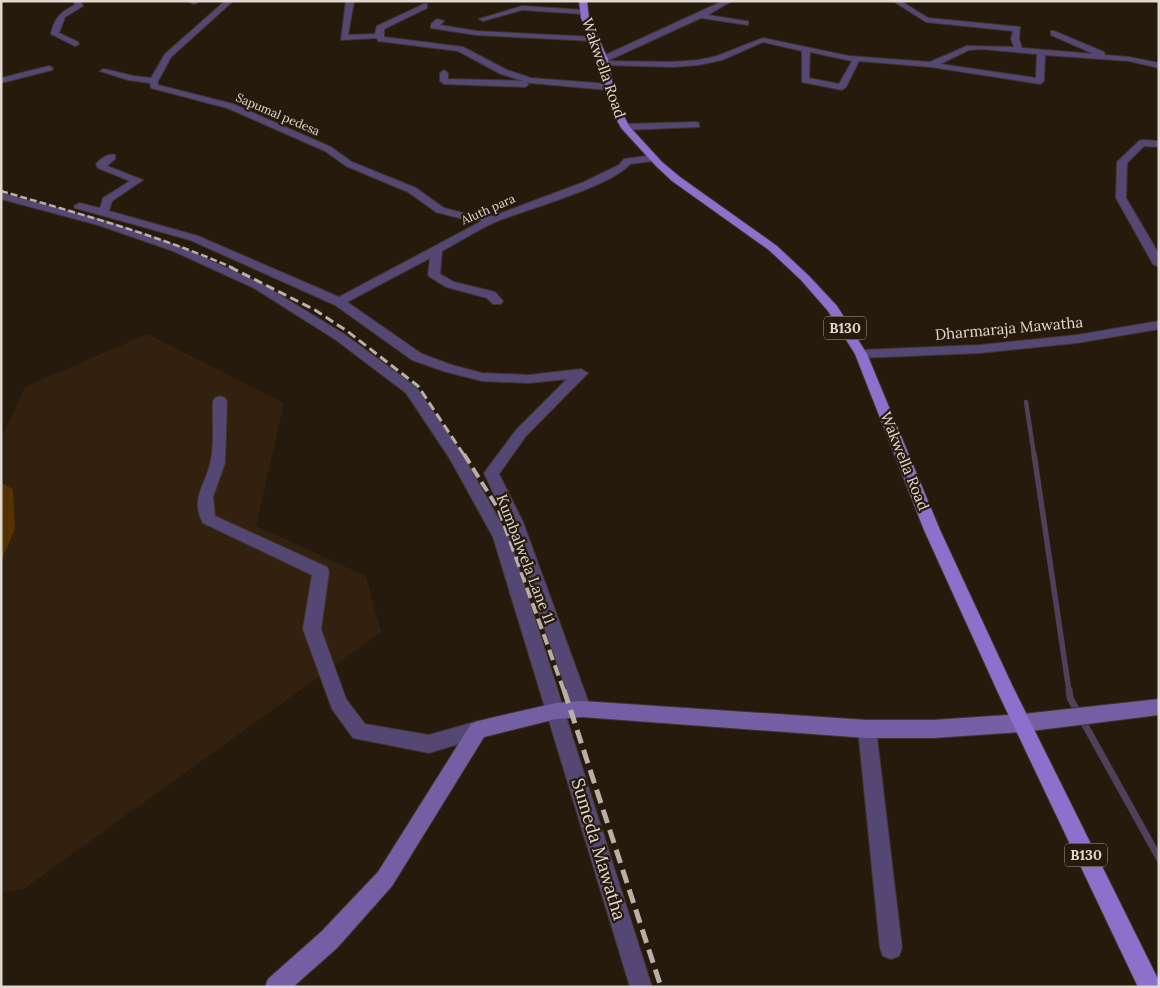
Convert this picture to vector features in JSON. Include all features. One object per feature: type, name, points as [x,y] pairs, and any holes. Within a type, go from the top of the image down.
[{"type":"main road","name":"Wakwella Road","points":[[584,7],[594,39],[604,61],[609,87],[618,114],[625,127],[653,158],[676,179],[773,248],[805,278],[833,309],[862,354],[932,530],[1006,691],[1150,987]]},
{"type":"street","points":[[75,44],[55,34],[57,21],[62,15],[79,6],[76,1]]},
{"type":"street","points":[[104,72],[137,81],[154,81],[168,56],[230,1]]},
{"type":"street","points":[[350,1],[344,38],[379,36],[381,39],[390,41],[460,49],[504,72],[530,80],[609,87]]},
{"type":"street","points":[[604,61],[729,1]]},
{"type":"street","points":[[896,1],[926,20],[1017,29],[1015,39],[1019,50]]},
{"type":"street","points":[[379,36],[380,28],[424,6]]},
{"type":"street","points":[[483,19],[522,8],[584,7]]},
{"type":"street","points":[[500,13],[504,21],[515,19]]},
{"type":"street","points":[[700,16],[745,23]]},
{"type":"street","points":[[440,21],[434,26],[476,32],[594,39]]},
{"type":"street","points":[[1054,32],[1109,57]]},
{"type":"street","points":[[604,61],[684,65],[715,60],[735,52],[749,43],[763,40],[806,48],[826,54],[1040,81],[1041,53]]},
{"type":"street","points":[[931,66],[967,48],[981,47],[1129,59],[1159,66]]},
{"type":"street","points":[[806,48],[805,80],[842,87],[857,58]]},
{"type":"street","points":[[1,81],[49,68]]},
{"type":"street","points":[[444,73],[444,81],[526,84],[530,80]]},
{"type":"street","name":"Sapumal pedesa","points":[[154,81],[154,86],[230,106],[328,149],[350,164],[412,190],[440,210],[464,216],[494,219]]},
{"type":"street","points":[[625,127],[696,125]]},
{"type":"street","points":[[1159,144],[1142,143],[1122,162],[1121,198],[1159,264]]},
{"type":"street","points":[[104,212],[107,200],[138,180],[103,168],[101,164],[112,157]]},
{"type":"street","name":"Aluth para","points":[[339,302],[494,219],[588,184],[622,167],[627,161],[653,158]]},
{"type":"street","points":[[1,187],[104,212],[194,238],[339,302]]},
{"type":"street","name":"Sumeda Mawatha","points":[[1,196],[102,223],[177,249],[258,286],[340,337],[411,390],[456,456],[501,537],[641,987]]},
{"type":"street","points":[[437,249],[434,275],[450,285],[491,295],[497,301]]},
{"type":"street","name":"Kumbalwela Lane 11","points":[[339,302],[417,357],[448,368],[482,376],[529,379],[581,373],[521,433],[491,473],[515,522],[582,709]]},
{"type":"street","name":"Dharmaraja Mawatha","points":[[862,354],[980,349],[1067,340],[1159,325]]},
{"type":"street","points":[[220,401],[218,463],[205,497],[208,519],[321,572],[312,629],[338,703],[360,732],[429,744],[556,711],[582,709],[867,729],[933,729],[1023,723],[1159,707]]},
{"type":"street","points":[[867,729],[891,948]]},
{"type":"street","points":[[276,987],[329,940],[385,879],[478,730]]},
{"type":"shaded area","points":[[147,334],[284,403],[256,526],[366,576],[381,632],[22,890],[1,892],[1,438],[25,387]]},
{"type":"shaded area","points":[[1,483],[13,489],[15,529],[1,561]]},
{"type":"waterway","points":[[1026,402],[1034,455]]},
{"type":"waterway","points":[[1034,454],[1069,691]]},
{"type":"waterway","points":[[1069,690],[1070,698],[1159,858]]},
{"type":"railway","points":[[1,191],[147,235],[233,268]]},
{"type":"railway","points":[[230,267],[315,310],[347,331],[418,386],[464,455]]},
{"type":"railway","points":[[464,454],[499,510],[564,691]]},
{"type":"railway","points":[[564,690],[661,987]]}]
